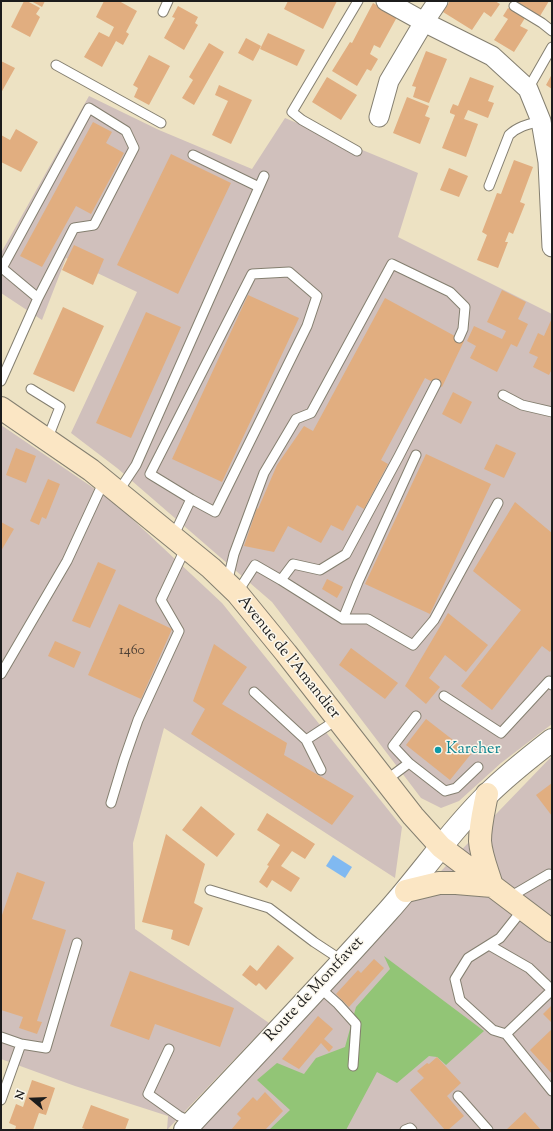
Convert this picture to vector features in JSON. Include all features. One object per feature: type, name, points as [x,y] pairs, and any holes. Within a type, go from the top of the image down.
[{"type":"main road","name":"Avenue de l'Amandier","points":[[1,408],[111,486],[212,568],[232,589],[286,653],[385,781],[441,847],[552,931]]},
{"type":"main road","points":[[487,794],[482,818],[480,842],[485,863],[508,898]]},
{"type":"main road","points":[[406,891],[439,883],[456,882],[508,898]]},
{"type":"street","points":[[386,1],[492,56],[528,89],[541,121],[550,161],[552,247]]},
{"type":"street","points":[[379,117],[389,81],[438,1]]},
{"type":"street","name":"Route de Montfavet","points":[[188,1126],[343,961],[406,891],[441,847],[487,794],[552,740]]},
{"type":"lane","points":[[163,12],[168,1]]},
{"type":"lane","points":[[357,151],[302,120],[292,112],[358,1]]},
{"type":"lane","points":[[514,6],[552,31]]},
{"type":"lane","points":[[528,89],[552,47]]},
{"type":"lane","points":[[56,65],[161,123]]},
{"type":"lane","points":[[1,381],[38,298],[74,228],[94,225],[134,148],[126,131],[89,108],[2,268],[38,298]]},
{"type":"lane","points":[[489,186],[509,135],[514,130],[528,124],[541,121]]},
{"type":"lane","points":[[193,155],[259,187]]},
{"type":"lane","points":[[1,674],[111,486],[136,465],[264,176]]},
{"type":"lane","points":[[232,589],[234,554],[264,473],[296,419],[311,413],[392,264],[450,292],[465,307],[463,329],[459,338]]},
{"type":"lane","points":[[289,272],[317,296],[308,326],[215,512],[191,499],[150,474],[252,274],[289,272]]},
{"type":"lane","points":[[281,580],[293,564],[320,570],[346,554],[436,384]]},
{"type":"lane","points":[[31,389],[60,407],[47,440]]},
{"type":"lane","points":[[503,395],[522,405],[552,412]]},
{"type":"lane","points":[[343,619],[358,582],[416,455]]},
{"type":"lane","points":[[111,803],[138,720],[179,631],[161,600],[191,499]]},
{"type":"lane","points":[[232,589],[254,565],[343,619],[368,619],[413,645],[434,620],[498,503]]},
{"type":"lane","points":[[444,696],[501,732],[549,681],[552,685]]},
{"type":"lane","points":[[254,692],[306,740],[321,770]]},
{"type":"lane","points":[[416,716],[393,746],[409,763],[445,791],[456,788],[478,766]]},
{"type":"lane","points":[[306,740],[338,720]]},
{"type":"lane","points":[[385,781],[409,763]]},
{"type":"lane","points":[[552,875],[549,874],[508,898],[500,938],[468,958],[456,980],[460,1000],[493,1030],[506,1034],[552,1091]]},
{"type":"lane","points":[[210,890],[269,908],[314,942],[343,961]]},
{"type":"lane","points":[[1,1037],[21,1044],[46,1048],[76,943]]},
{"type":"lane","points":[[489,945],[529,968],[552,990],[506,1034]]},
{"type":"lane","points":[[319,987],[338,1004],[356,1024],[353,1066]]},
{"type":"lane","points":[[1,1100],[21,1044]]},
{"type":"lane","points":[[169,1049],[148,1094],[179,1116],[188,1126]]},
{"type":"lane","points":[[458,1096],[488,1130]]},
{"type":"lane","points":[[405,1130],[410,1128],[412,1130]]},
{"type":"shaded area","points":[[89,96],[159,130],[252,169],[285,118],[418,173],[398,237],[552,314],[552,724],[501,763],[459,801],[441,808],[421,798],[272,602],[117,468],[71,433],[137,292],[66,258],[42,320],[1,293],[1,253]]},
{"type":"shaded area","points":[[1,425],[114,502],[222,603],[402,827],[395,878],[164,728],[133,843],[135,929],[269,1023],[167,1130],[168,1116],[75,1086],[1,1059]]},
{"type":"shaded area","points":[[552,756],[552,1130],[194,1130],[417,896]]},
{"type":"green space","points":[[384,956],[484,1031],[446,1065],[437,1057],[429,1056],[397,1083],[377,1072],[346,1130],[269,1130],[290,1110],[257,1080],[277,1063],[304,1074],[316,1058],[345,1047],[356,1007],[390,969]]},
{"type":"water","points":[[333,855],[352,867],[345,878],[326,866]]},
{"type":"building","points":[[24,1],[27,1],[40,8],[36,14],[40,17],[30,37],[11,27]]},
{"type":"building","points":[[31,1],[45,1],[42,7]]},
{"type":"building","points":[[104,1],[119,1],[137,11],[126,32],[129,34],[123,45],[116,41],[102,67],[84,57],[99,32],[109,37],[114,27],[96,17]]},
{"type":"building","points":[[288,1],[337,1],[323,29],[284,9]]},
{"type":"building","points":[[450,1],[495,1],[500,4],[491,17],[484,12],[472,30],[443,12]]},
{"type":"building","points":[[518,1],[549,1],[540,16],[517,3]]},
{"type":"building","points":[[373,3],[397,17],[380,48],[374,45],[370,54],[378,59],[371,71],[367,69],[357,86],[332,71],[350,42],[352,43]]},
{"type":"building","points":[[178,6],[198,17],[195,23],[198,25],[184,50],[164,38],[175,18],[172,17]]},
{"type":"building","points":[[508,8],[525,18],[520,26],[528,30],[514,52],[494,40],[508,19],[503,16]]},
{"type":"building","points":[[268,33],[305,50],[297,66],[260,49]]},
{"type":"building","points":[[246,38],[261,46],[253,61],[238,53]]},
{"type":"building","points":[[209,43],[224,52],[194,105],[182,98],[193,80],[189,77]]},
{"type":"building","points":[[426,51],[447,59],[429,103],[413,97],[416,87],[412,86]]},
{"type":"building","points":[[149,55],[170,66],[149,105],[134,97],[138,88],[133,85]]},
{"type":"building","points":[[1,61],[15,68],[1,93]]},
{"type":"building","points":[[552,74],[552,89],[546,85]]},
{"type":"building","points":[[327,77],[357,95],[341,120],[312,102]]},
{"type":"building","points":[[470,77],[494,86],[488,101],[494,103],[488,118],[468,110],[464,119],[478,124],[466,157],[442,148],[455,115],[450,113],[450,111],[453,104],[458,106]]},
{"type":"building","points":[[219,85],[252,100],[231,144],[212,135],[228,101],[215,95]]},
{"type":"building","points":[[407,97],[429,106],[425,116],[430,118],[420,144],[393,133]]},
{"type":"building","points":[[93,122],[112,132],[106,143],[124,153],[91,214],[76,206],[42,267],[20,256]]},
{"type":"building","points":[[16,129],[38,142],[21,172],[1,162],[1,135],[10,140]]},
{"type":"building","points":[[171,154],[231,183],[178,294],[117,265]]},
{"type":"building","points":[[514,160],[533,167],[520,202],[525,204],[513,234],[509,232],[505,242],[508,242],[498,268],[477,260],[487,235],[482,232],[497,193],[501,194]]},
{"type":"building","points":[[449,168],[468,176],[459,197],[440,190]]},
{"type":"building","points":[[74,245],[104,259],[93,285],[62,270]]},
{"type":"building","points":[[502,290],[526,302],[518,319],[528,324],[517,347],[511,344],[497,372],[470,358],[476,346],[467,341],[474,326],[502,339],[506,331],[487,322]]},
{"type":"building","points":[[248,295],[299,318],[222,482],[172,459]]},
{"type":"building","points":[[385,298],[464,341],[442,387],[425,378],[381,460],[388,464],[364,509],[357,505],[343,531],[331,525],[321,543],[288,526],[274,552],[244,546],[257,508],[258,509],[277,465],[304,426],[313,431]]},
{"type":"building","points":[[63,307],[104,326],[74,392],[33,374]]},
{"type":"building","points":[[146,312],[181,327],[131,438],[96,423]]},
{"type":"building","points":[[552,318],[552,369],[549,375],[533,367],[538,357],[529,353],[538,333],[544,336]]},
{"type":"building","points":[[453,392],[472,402],[461,424],[442,414]]},
{"type":"building","points":[[496,444],[516,453],[504,478],[484,469]]},
{"type":"building","points":[[16,448],[36,456],[26,483],[6,475]]},
{"type":"building","points":[[426,454],[491,484],[430,614],[365,584]]},
{"type":"building","points":[[48,479],[60,484],[46,519],[42,517],[39,525],[30,521]]},
{"type":"building","points":[[515,502],[552,533],[552,649],[550,652],[542,646],[492,710],[461,686],[521,610],[473,571]]},
{"type":"building","points":[[1,522],[14,529],[1,551]]},
{"type":"building","points":[[98,562],[116,570],[90,628],[72,621]]},
{"type":"building","points":[[327,579],[343,587],[337,598],[322,589]]},
{"type":"building","points":[[119,604],[172,629],[141,699],[88,675]]},
{"type":"building","points":[[448,613],[488,645],[466,672],[445,655],[429,678],[440,687],[426,704],[405,686]]},
{"type":"building","points":[[55,641],[81,652],[74,668],[48,656]]},
{"type":"building","points":[[214,644],[247,667],[222,704],[287,743],[284,755],[354,796],[332,825],[191,734],[205,709],[193,701]]},
{"type":"building","points":[[351,648],[398,683],[385,699],[339,665]]},
{"type":"building","name":"Karcher","points":[[426,719],[471,754],[450,780],[406,745]]},
{"type":"building","points":[[552,783],[552,816],[536,795]]},
{"type":"building","points":[[201,806],[235,834],[217,857],[182,830]]},
{"type":"building","points":[[267,813],[315,844],[305,859],[292,851],[281,866],[300,878],[291,892],[272,880],[267,888],[259,882],[269,866],[267,865],[280,845],[257,830]]},
{"type":"building","points":[[166,834],[205,864],[194,903],[203,908],[189,946],[171,939],[173,930],[142,922]]},
{"type":"building","points":[[17,872],[45,882],[32,919],[66,930],[37,1021],[42,1022],[37,1034],[19,1028],[23,1017],[1,1010],[1,914],[2,915]]},
{"type":"building","points":[[278,945],[294,958],[266,990],[259,983],[256,986],[242,975],[250,965],[257,971]]},
{"type":"building","points":[[374,959],[384,968],[349,1007],[336,994],[358,970],[361,973]]},
{"type":"building","points":[[130,971],[234,1008],[220,1047],[155,1024],[149,1040],[110,1026]]},
{"type":"building","points":[[552,1005],[552,1023],[543,1014]]},
{"type":"building","points":[[318,1016],[333,1029],[324,1039],[333,1047],[329,1052],[321,1043],[299,1069],[282,1059]]},
{"type":"building","points":[[552,1029],[552,1074],[530,1050]]},
{"type":"building","points":[[437,1057],[461,1083],[447,1096],[464,1116],[448,1130],[445,1130],[410,1090],[424,1078],[417,1071]]},
{"type":"building","points":[[32,1080],[55,1088],[46,1115],[39,1113],[33,1130],[15,1130],[16,1126],[9,1123],[16,1104],[23,1107]]},
{"type":"building","points":[[265,1092],[283,1111],[265,1130],[231,1130],[241,1118],[237,1114],[253,1097],[257,1101]]},
{"type":"building","points":[[91,1105],[129,1119],[125,1130],[88,1130],[82,1128]]},
{"type":"building","points":[[525,1112],[541,1130],[506,1130]]},
{"type":"place","name":"Karcher","points":[[438,750]]}]
